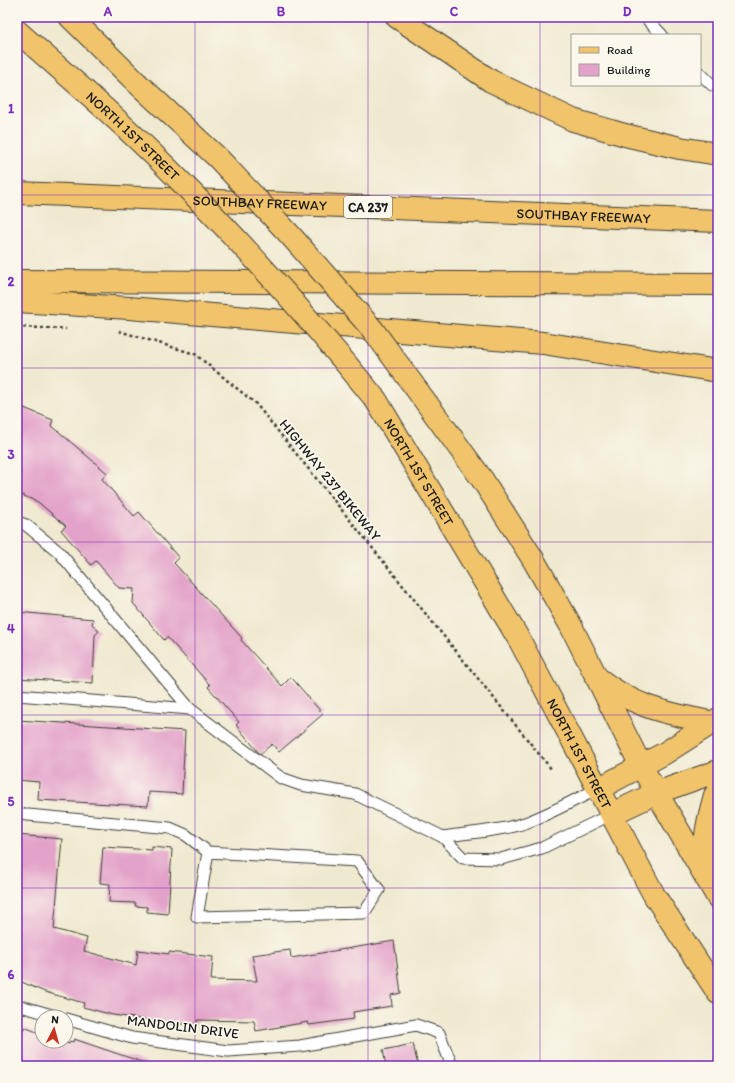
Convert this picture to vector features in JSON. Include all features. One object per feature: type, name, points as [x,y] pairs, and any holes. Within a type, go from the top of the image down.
[{"type":"main road","points":[[70,17],[137,83],[218,158],[291,236],[373,330],[504,513],[571,626],[641,766],[718,898]]},
{"type":"main road","points":[[397,17],[491,81],[573,120],[625,135],[680,148],[718,154]]},
{"type":"main road","name":"NORTH 1ST STREET","points":[[17,31],[84,90],[193,191],[328,341],[376,400],[520,641],[654,895],[718,993]]},
{"type":"main road","name":"SOUTHBAY FREEWAY","points":[[17,193],[718,221]]},
{"type":"main road","points":[[17,281],[718,284]]},
{"type":"main road","points":[[17,301],[129,308],[543,343],[718,371]]},
{"type":"main road","points":[[596,677],[613,690],[645,707],[715,721]]},
{"type":"main road","points":[[598,789],[674,748],[715,721]]},
{"type":"main road","points":[[612,814],[656,793],[718,771]]},
{"type":"main road","points":[[707,879],[704,852],[705,830],[715,795],[718,790]]},
{"type":"lane","points":[[645,17],[661,34]]},
{"type":"lane","points":[[701,74],[712,85],[718,86]]},
{"type":"lane","points":[[17,522],[26,525],[58,552],[190,709],[281,778],[301,785],[355,794],[443,837],[462,858],[501,859],[542,848],[612,814]]},
{"type":"lane","points":[[17,695],[190,709]]},
{"type":"lane","points":[[443,837],[468,832],[497,830],[524,823],[598,789]]},
{"type":"lane","points":[[17,814],[170,828],[186,835],[208,852],[357,861],[379,890],[364,913],[197,917],[208,852]]},
{"type":"lane","points":[[17,1005],[34,1010]]},
{"type":"lane","name":"MANDOLIN DRIVE","points":[[74,1021],[132,1038],[228,1051],[300,1046],[416,1025],[439,1033],[452,1066]]},
{"type":"path","points":[[17,327],[70,329]]},
{"type":"path","name":"HIGHWAY 237 BIKEWAY","points":[[116,330],[195,354],[256,404],[552,770]]},
{"type":"building","points":[[17,405],[53,420],[51,425],[107,473],[102,479],[134,516],[139,512],[179,558],[174,563],[242,638],[241,640],[282,686],[291,677],[323,714],[279,752],[272,744],[260,754],[236,725],[239,722],[208,687],[210,685],[167,637],[164,640],[133,603],[134,589],[119,588],[96,561],[91,565],[61,530],[66,526],[38,502],[17,493]]},
{"type":"building","points":[[17,612],[93,619],[92,624],[99,631],[95,635],[93,683],[17,678]]},
{"type":"building","points":[[17,720],[185,731],[182,794],[149,792],[148,806],[38,800],[39,782],[17,780]]},
{"type":"building","points":[[17,835],[62,839],[54,929],[87,938],[84,951],[136,965],[138,950],[213,957],[211,980],[257,981],[252,955],[290,950],[291,958],[394,941],[401,993],[391,995],[392,1006],[353,1012],[354,1019],[309,1025],[308,1022],[256,1031],[254,1021],[197,1020],[197,1024],[175,1024],[113,1015],[83,1007],[84,1003],[45,992],[17,980]]},
{"type":"building","points":[[103,847],[152,850],[152,847],[172,849],[168,914],[147,912],[147,907],[135,906],[136,903],[109,902],[110,884],[100,883]]},
{"type":"building","points":[[24,1027],[34,1031],[34,1049],[74,1049],[74,1039],[145,1063],[145,1066],[17,1066],[17,1028],[23,1030]]},
{"type":"building","points":[[413,1044],[418,1066],[386,1066],[383,1050]]}]
